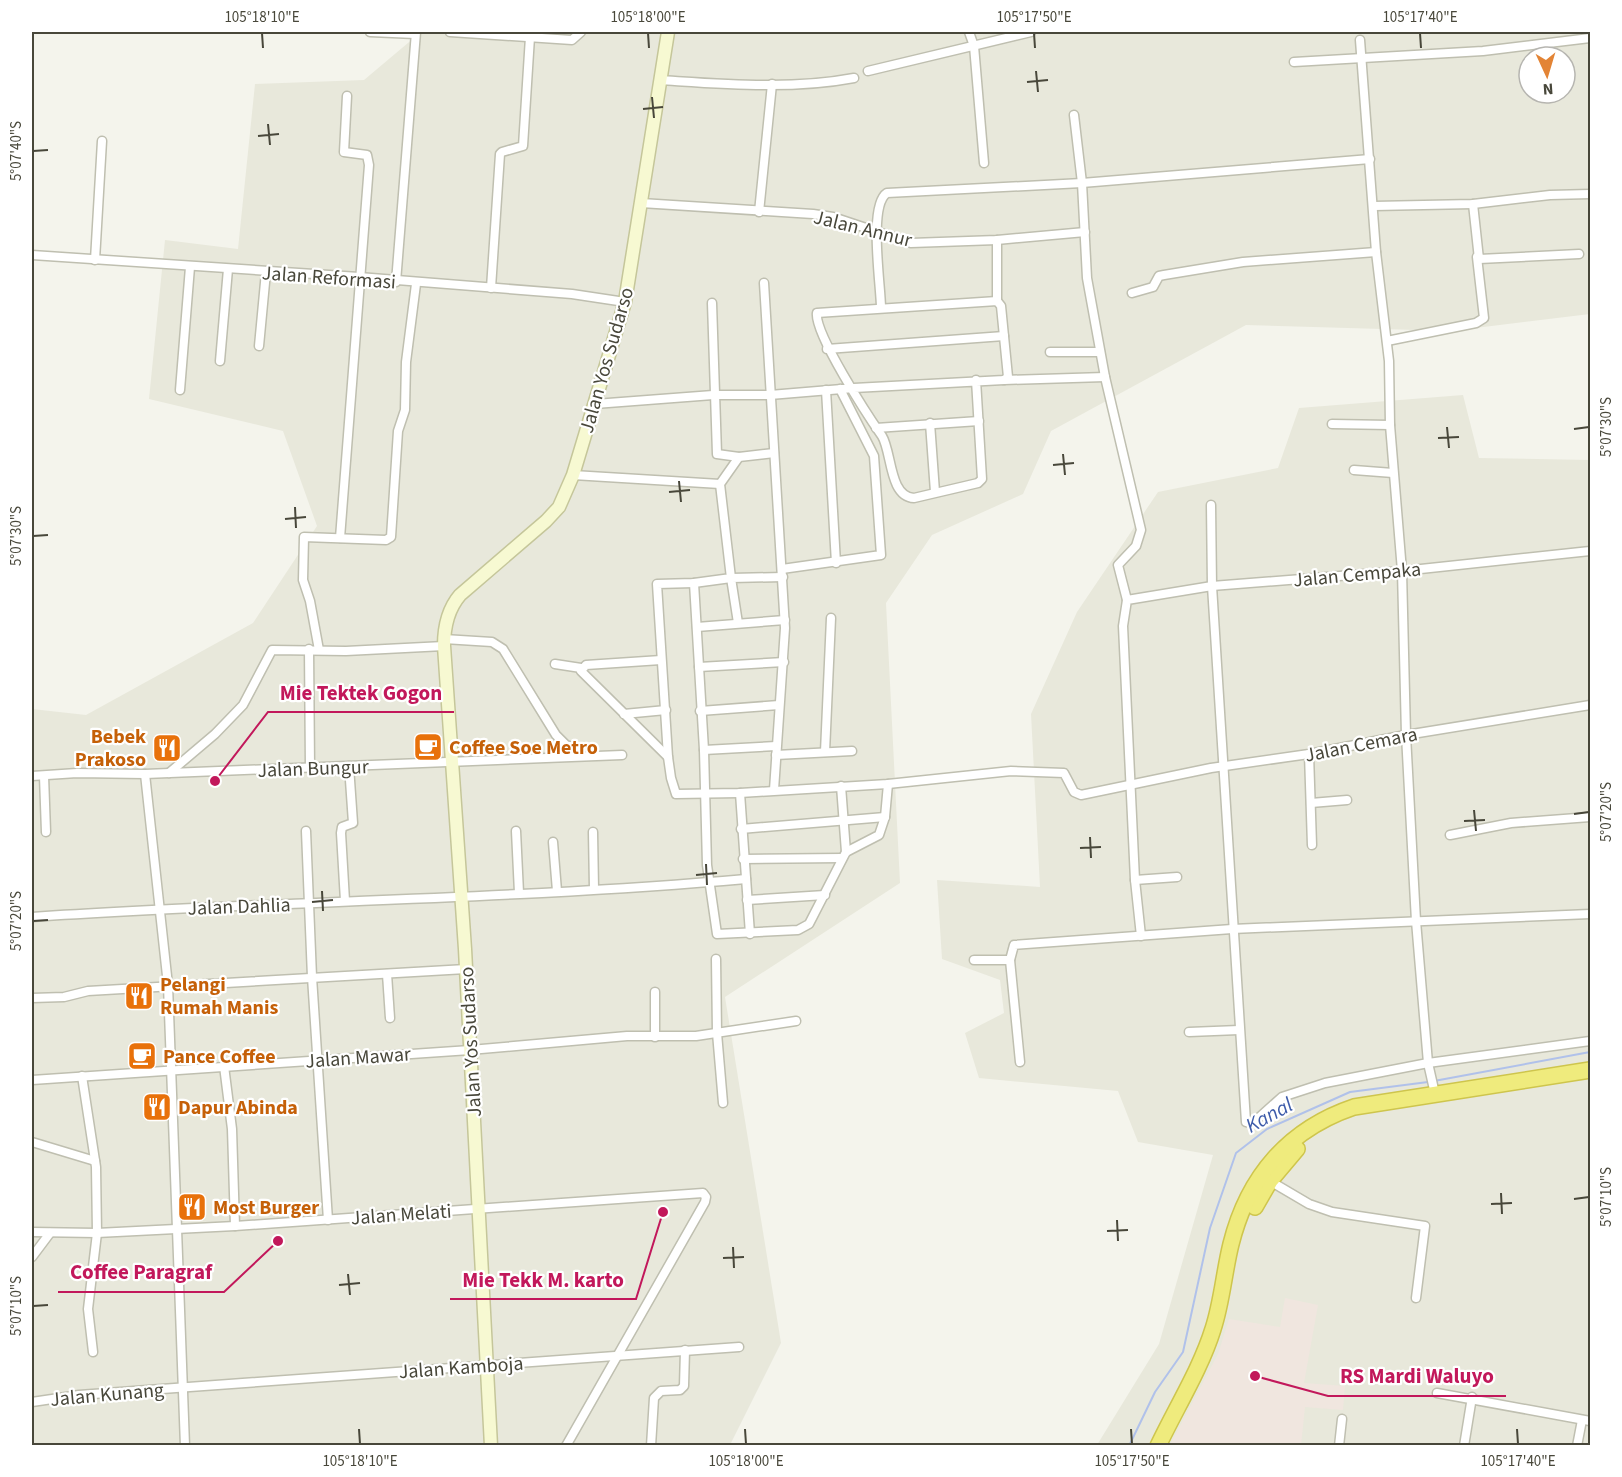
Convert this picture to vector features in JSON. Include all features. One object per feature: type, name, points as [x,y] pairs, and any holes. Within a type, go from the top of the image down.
[{"type":"highway","points":[[1168,1446],[1216,1350],[1244,1233],[1270,1181],[1290,1156],[1314,1134],[1357,1115],[1590,1070]]},
{"type":"highway","points":[[1158,1446],[1213,1330],[1238,1223],[1251,1192],[1273,1159],[1306,1129],[1327,1116],[1354,1107],[1434,1091],[1473,1094],[1590,1080]]},
{"type":"street","points":[[370,32],[415,33],[412,103],[396,282]]},
{"type":"street","points":[[450,32],[572,40],[581,32]]},
{"type":"street","name":"Jalan Yos Sudarso","points":[[491,1446],[466,969],[444,643],[446,625],[454,602],[466,589],[546,521],[559,507],[573,475],[625,302],[668,32]]},
{"type":"street","points":[[969,32],[974,46],[984,163]]},
{"type":"street","points":[[868,70],[1031,32]]},
{"type":"street","points":[[491,288],[500,154],[523,146],[531,37]]},
{"type":"street","points":[[1294,62],[1361,56],[1483,51],[1590,38]]},
{"type":"street","points":[[1360,40],[1376,252],[1387,341],[1393,473],[1402,570],[1406,735],[1416,921],[1429,1067],[1434,1091]]},
{"type":"street","points":[[660,80],[772,84],[825,83],[854,78]]},
{"type":"street","points":[[759,212],[772,84]]},
{"type":"street","points":[[340,538],[369,158],[345,154],[347,96]]},
{"type":"street","points":[[1074,115],[1082,183],[1087,278],[1105,377],[1141,531],[1136,546],[1118,565],[1126,602],[1123,626],[1135,880],[1141,936]]},
{"type":"street","points":[[95,260],[102,141]]},
{"type":"street","points":[[881,308],[876,231],[882,200],[887,193],[1082,183],[1370,159]]},
{"type":"street","points":[[1374,206],[1473,204],[1550,195],[1590,194]]},
{"type":"street","name":"Jalan Annur","points":[[641,203],[759,212],[790,211],[833,217],[911,243],[997,240],[1085,232]]},
{"type":"street","points":[[1387,341],[1476,323],[1484,318],[1473,204]]},
{"type":"street","points":[[997,240],[997,301],[1001,306],[1008,377],[1004,380]]},
{"type":"street","points":[[1132,293],[1153,288],[1158,278],[1164,275],[1243,261],[1376,252]]},
{"type":"street","points":[[1477,257],[1486,260],[1580,254]]},
{"type":"street","name":"Jalan Reformasi","points":[[32,255],[359,277],[416,284],[572,294],[625,302]]},
{"type":"street","points":[[180,390],[190,267]]},
{"type":"street","points":[[220,361],[228,269]]},
{"type":"street","points":[[259,346],[266,272]]},
{"type":"street","points":[[764,283],[785,620],[774,790]]},
{"type":"street","points":[[320,650],[310,601],[303,580],[304,537],[391,537],[398,431],[405,410],[406,362],[416,284]]},
{"type":"street","points":[[976,380],[981,482],[910,498],[901,491],[884,439],[854,388],[827,349],[817,313],[997,301]]},
{"type":"street","points":[[712,303],[717,454],[739,457],[774,453]]},
{"type":"street","points":[[827,349],[1004,336]]},
{"type":"street","points":[[1050,352],[1100,352]]},
{"type":"street","points":[[595,404],[714,395],[770,395],[976,380],[1105,377]]},
{"type":"street","points":[[743,859],[844,855],[878,836],[885,817],[888,784],[740,793],[680,795],[674,792],[668,757],[657,584],[694,584],[782,573],[881,555],[874,456],[840,389]]},
{"type":"street","points":[[826,390],[836,563]]},
{"type":"street","points":[[876,428],[978,421]]},
{"type":"street","points":[[930,423],[935,492]]},
{"type":"street","points":[[1332,424],[1390,425]]},
{"type":"street","points":[[738,623],[720,484],[739,457]]},
{"type":"street","points":[[1354,470],[1393,473]]},
{"type":"street","points":[[573,475],[720,484]]},
{"type":"street","points":[[1211,505],[1212,586],[1245,1119],[1249,1124],[1282,1097],[1339,1079],[1590,1041]]},
{"type":"street","name":"Jalan Cempaka","points":[[1126,602],[1212,586],[1590,551]]},
{"type":"street","points":[[694,584],[704,750],[705,843],[717,934],[750,934],[798,930],[805,927],[825,895],[844,855],[841,786]]},
{"type":"street","points":[[825,752],[831,618]]},
{"type":"street","points":[[697,627],[785,620]]},
{"type":"street","points":[[169,773],[215,734],[243,705],[272,650],[492,642],[503,649],[556,735],[577,752]]},
{"type":"street","points":[[309,650],[310,768]]},
{"type":"street","points":[[581,668],[586,665],[662,660]]},
{"type":"street","points":[[699,667],[784,662]]},
{"type":"street","points":[[555,664],[581,668],[668,757]]},
{"type":"street","points":[[700,711],[779,705]]},
{"type":"street","name":"Jalan Cemara","points":[[888,784],[1011,771],[1064,773],[1074,792],[1081,795],[1223,766],[1309,754],[1406,735],[1590,705]]},
{"type":"street","points":[[624,714],[666,710]]},
{"type":"street","points":[[704,750],[852,751]]},
{"type":"street","name":"Jalan Bungur","points":[[32,776],[452,762],[577,752],[622,755]]},
{"type":"street","points":[[1309,754],[1312,845]]},
{"type":"street","points":[[345,901],[341,833],[343,826],[353,823],[349,766]]},
{"type":"street","points":[[145,774],[168,985],[179,1229],[185,1446]]},
{"type":"street","points":[[44,776],[46,832]]},
{"type":"street","points":[[740,793],[750,934]]},
{"type":"street","points":[[1311,803],[1347,800]]},
{"type":"street","points":[[741,829],[885,817]]},
{"type":"street","points":[[1450,835],[1511,823],[1590,817]]},
{"type":"street","points":[[306,831],[312,977],[328,1220]]},
{"type":"street","points":[[516,831],[519,893]]},
{"type":"street","points":[[593,832],[594,889]]},
{"type":"street","points":[[553,842],[557,891]]},
{"type":"street","points":[[1135,880],[1177,876]]},
{"type":"street","name":"Jalan Dahlia","points":[[32,917],[161,908],[461,896],[746,879]]},
{"type":"street","points":[[747,900],[825,895]]},
{"type":"street","points":[[1020,1062],[1010,960],[1014,945],[1232,929],[1590,914]]},
{"type":"street","points":[[716,959],[717,1033],[723,1102]]},
{"type":"street","points":[[974,960],[1010,960]]},
{"type":"street","points":[[32,998],[168,985],[466,969]]},
{"type":"street","points":[[387,974],[390,1018]]},
{"type":"street","points":[[655,992],[656,1037]]},
{"type":"street","name":"Jalan Mawar","points":[[32,1080],[470,1050],[627,1036],[656,1037],[717,1033],[796,1022]]},
{"type":"street","points":[[1189,1032],[1239,1030]]},
{"type":"street","points":[[224,1066],[232,1129],[235,1226]]},
{"type":"street","points":[[82,1076],[95,1161],[97,1233],[88,1309],[93,1352]]},
{"type":"street","points":[[32,1142],[95,1161]]},
{"type":"street","points":[[1270,1181],[1309,1204],[1332,1212],[1425,1226],[1416,1298]]},
{"type":"street","name":"Jalan Melati","points":[[32,1232],[97,1233],[235,1226],[409,1212],[705,1194],[705,1202],[620,1354]]},
{"type":"street","points":[[32,1257],[50,1233]]},
{"type":"street","name":"Jalan Kamboja","points":[[183,1388],[739,1347]]},
{"type":"street","points":[[651,1446],[654,1398],[661,1391],[680,1390],[684,1386],[685,1350]]},
{"type":"street","points":[[566,1446],[620,1354]]},
{"type":"street","name":"Jalan Kunang","points":[[32,1402],[79,1395],[183,1388]]},
{"type":"street","points":[[1437,1393],[1472,1397],[1586,1421],[1577,1446]]},
{"type":"street","points":[[1464,1446],[1472,1397]]},
{"type":"street","points":[[1339,1446],[1342,1419]]},
{"type":"shaded area","points":[[421,32],[1590,32],[1590,314],[1451,331],[1246,325],[1051,431],[1023,494],[932,535],[886,603],[900,883],[725,997],[781,1343],[730,1445],[32,1446],[32,709],[86,715],[253,623],[317,526],[283,431],[149,399],[165,240],[238,249],[255,84],[364,80]]},
{"type":"shaded area","points":[[1463,395],[1479,458],[1590,460],[1590,1445],[1097,1445],[1159,1344],[1213,1155],[1138,1142],[1118,1091],[979,1078],[965,1033],[1004,1013],[1000,980],[942,959],[937,880],[1040,887],[1031,714],[1077,612],[1158,492],[1278,468],[1299,408]]},
{"type":"shaded area","points":[[1285,1298],[1318,1305],[1304,1383],[1345,1386],[1343,1410],[1305,1407],[1301,1445],[1245,1443],[1244,1446],[1170,1445],[1218,1354],[1229,1319],[1280,1327]]},
{"type":"waterway","name":"Kanal","points":[[1434,1081],[1590,1052]]},
{"type":"waterway","name":"Kanal","points":[[1129,1446],[1155,1392],[1183,1352],[1210,1228],[1236,1153],[1267,1129],[1350,1092],[1428,1082]]},
{"type":"place","name":"Coffee Soe Metro","points":[[428,747]]},
{"type":"place","name":"Bebek Prakoso","points":[[167,748]]},
{"type":"place","name":"Mie Tektek Gogon","points":[[215,781]]},
{"type":"place","name":"Pelangi Rumah Manis","points":[[139,996]]},
{"type":"place","name":"Pance Coffee","points":[[142,1056]]},
{"type":"place","name":"Dapur Abinda","points":[[157,1107]]},
{"type":"place","name":"Most Burger","points":[[192,1207]]},
{"type":"place","name":"Mie Tekk M. karto","points":[[663,1212]]},
{"type":"place","name":"Coffee Paragraf","points":[[278,1241]]},
{"type":"place","name":"RS Mardi Waluyo","points":[[1255,1376]]}]
